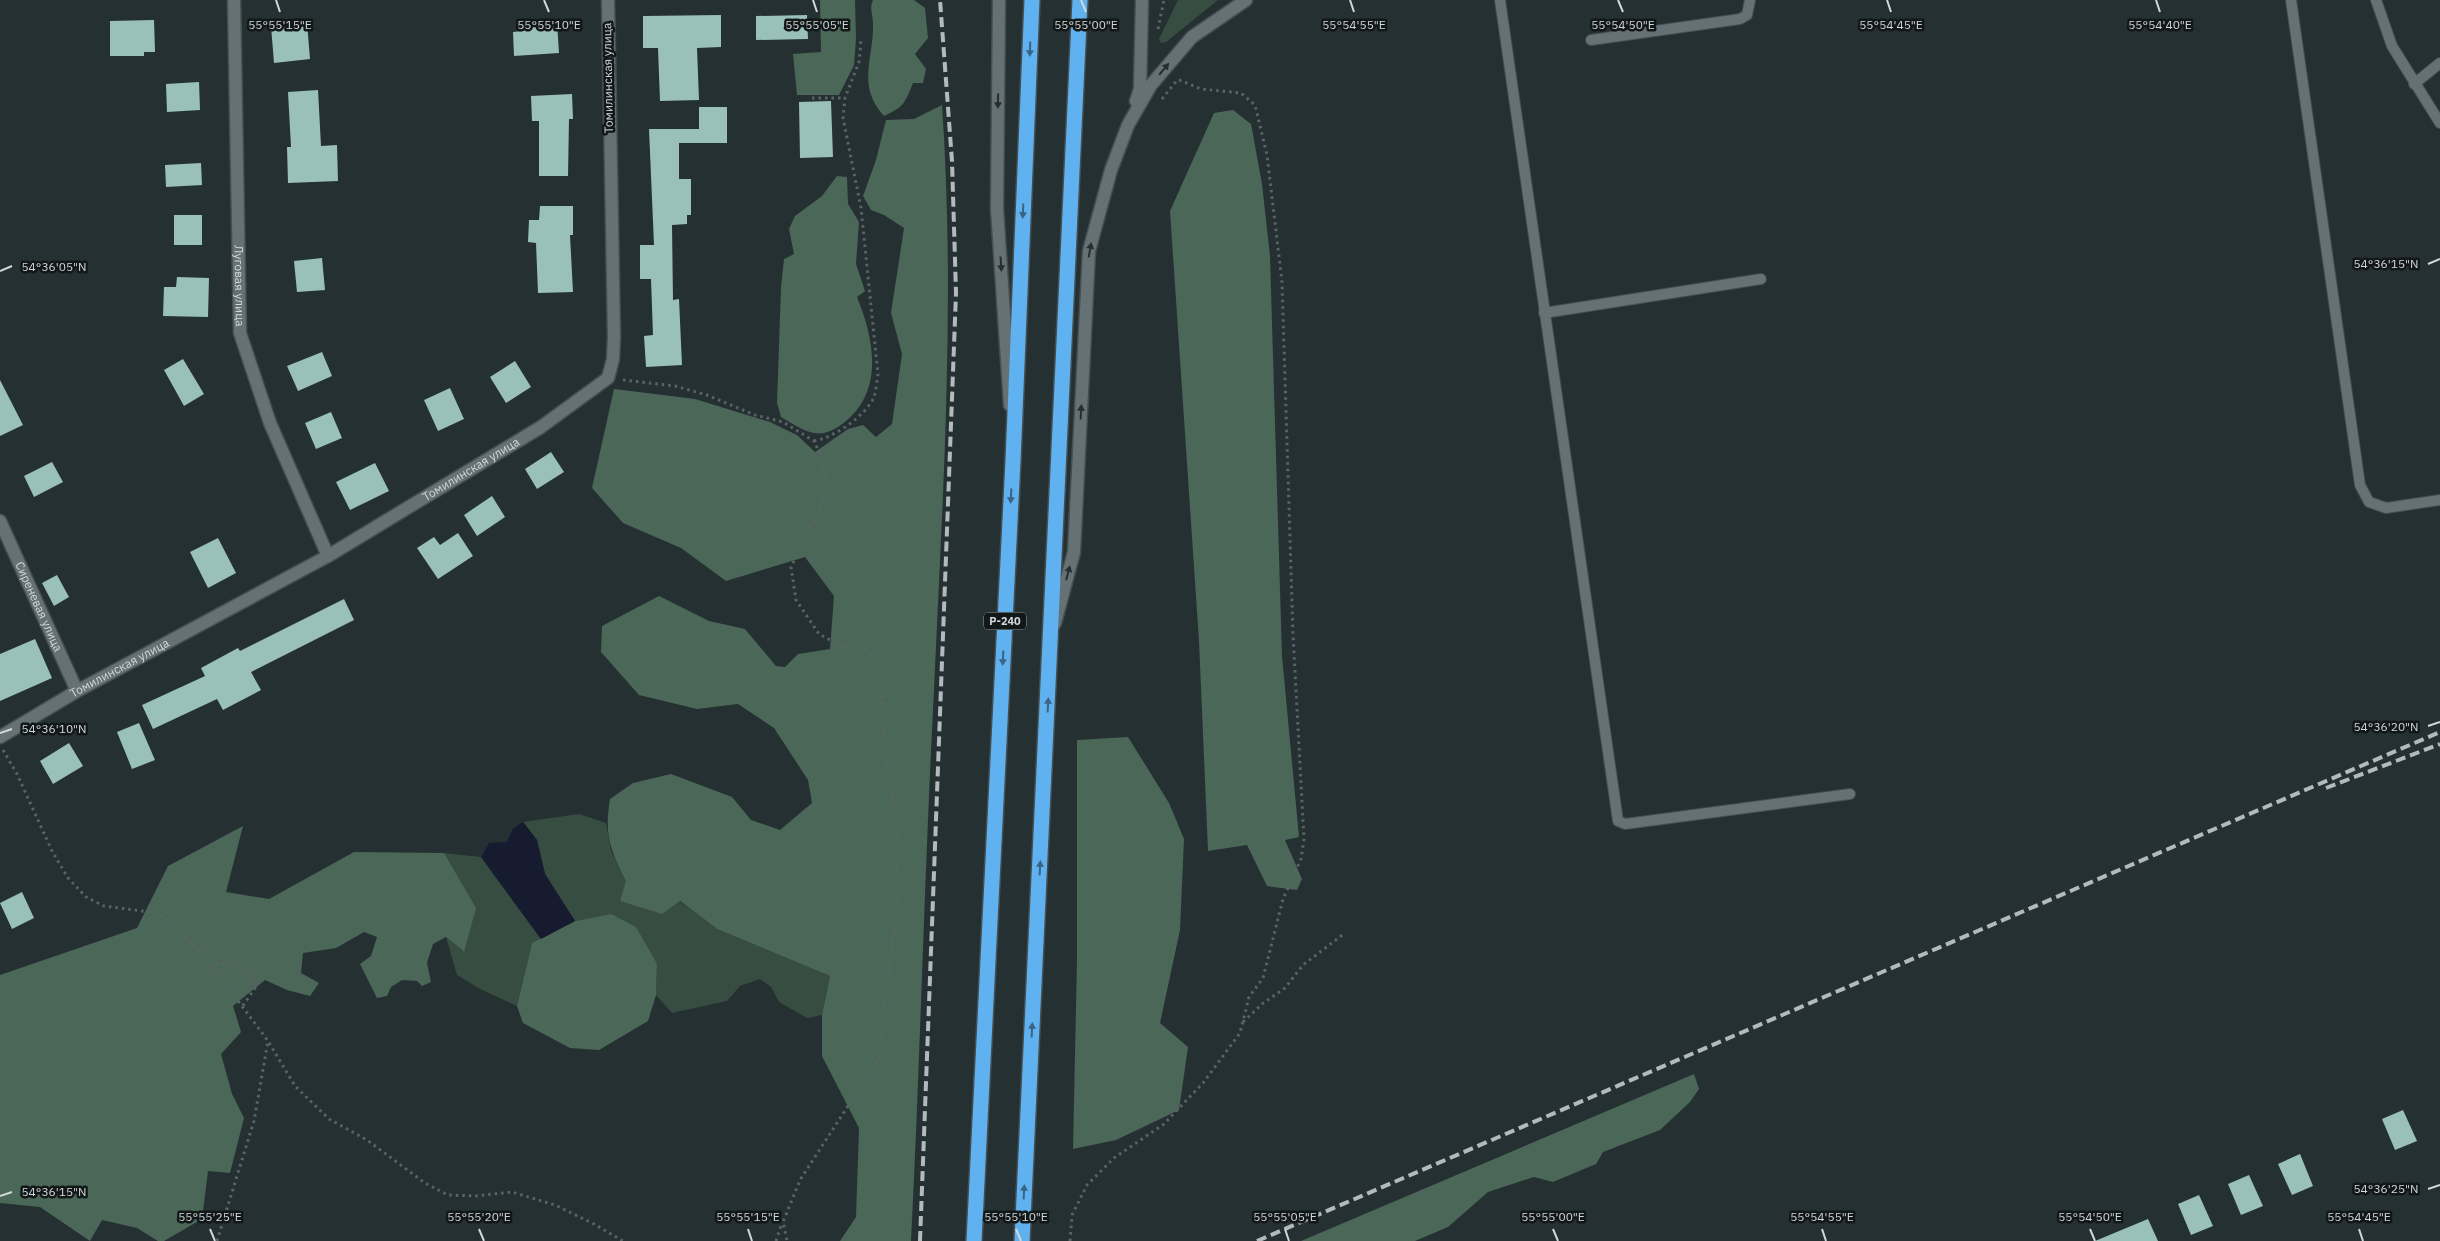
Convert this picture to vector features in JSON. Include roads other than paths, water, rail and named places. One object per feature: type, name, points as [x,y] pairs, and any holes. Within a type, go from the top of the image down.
[{"type":"highway","name":"Р-240","points":[[974,1241],[1013,460],[1032,0]]},
{"type":"highway","points":[[1022,1241],[1080,0]]},
{"type":"street","name":"Луговая улица","points":[[234,0],[240,333],[270,423],[328,556]]},
{"type":"street","name":"Томилинская улица","points":[[0,737],[76,692],[328,556],[541,427],[608,378],[613,359],[614,338],[608,0]]},
{"type":"street","points":[[999,0],[997,209],[1013,460]]},
{"type":"street","points":[[1051,637],[1074,552],[1089,251],[1110,170],[1140,89],[1142,0]]},
{"type":"street","points":[[1128,125],[1151,85],[1192,37],[1246,0]]},
{"type":"street","name":"Сиреневая улица","points":[[0,521],[76,692]]},
{"type":"lane","points":[[1500,0],[1618,821],[1625,824],[1850,794]]},
{"type":"lane","points":[[1592,40],[1740,19],[1747,15],[1750,0]]},
{"type":"lane","points":[[2291,0],[2360,485],[2370,502],[2386,508],[2440,500]]},
{"type":"lane","points":[[2376,0],[2392,46],[2440,123]]},
{"type":"lane","points":[[2414,84],[2440,63]]},
{"type":"lane","points":[[1544,312],[1761,279]]},
{"type":"water","points":[[523,822],[537,840],[545,874],[575,921],[541,939],[481,857],[489,843],[507,842],[513,829]]},
{"type":"railway","points":[[920,1241],[956,293],[952,161],[940,0]]},
{"type":"railway","points":[[1257,1241],[2440,732]]},
{"type":"railway","points":[[2326,788],[2440,744]]}]
